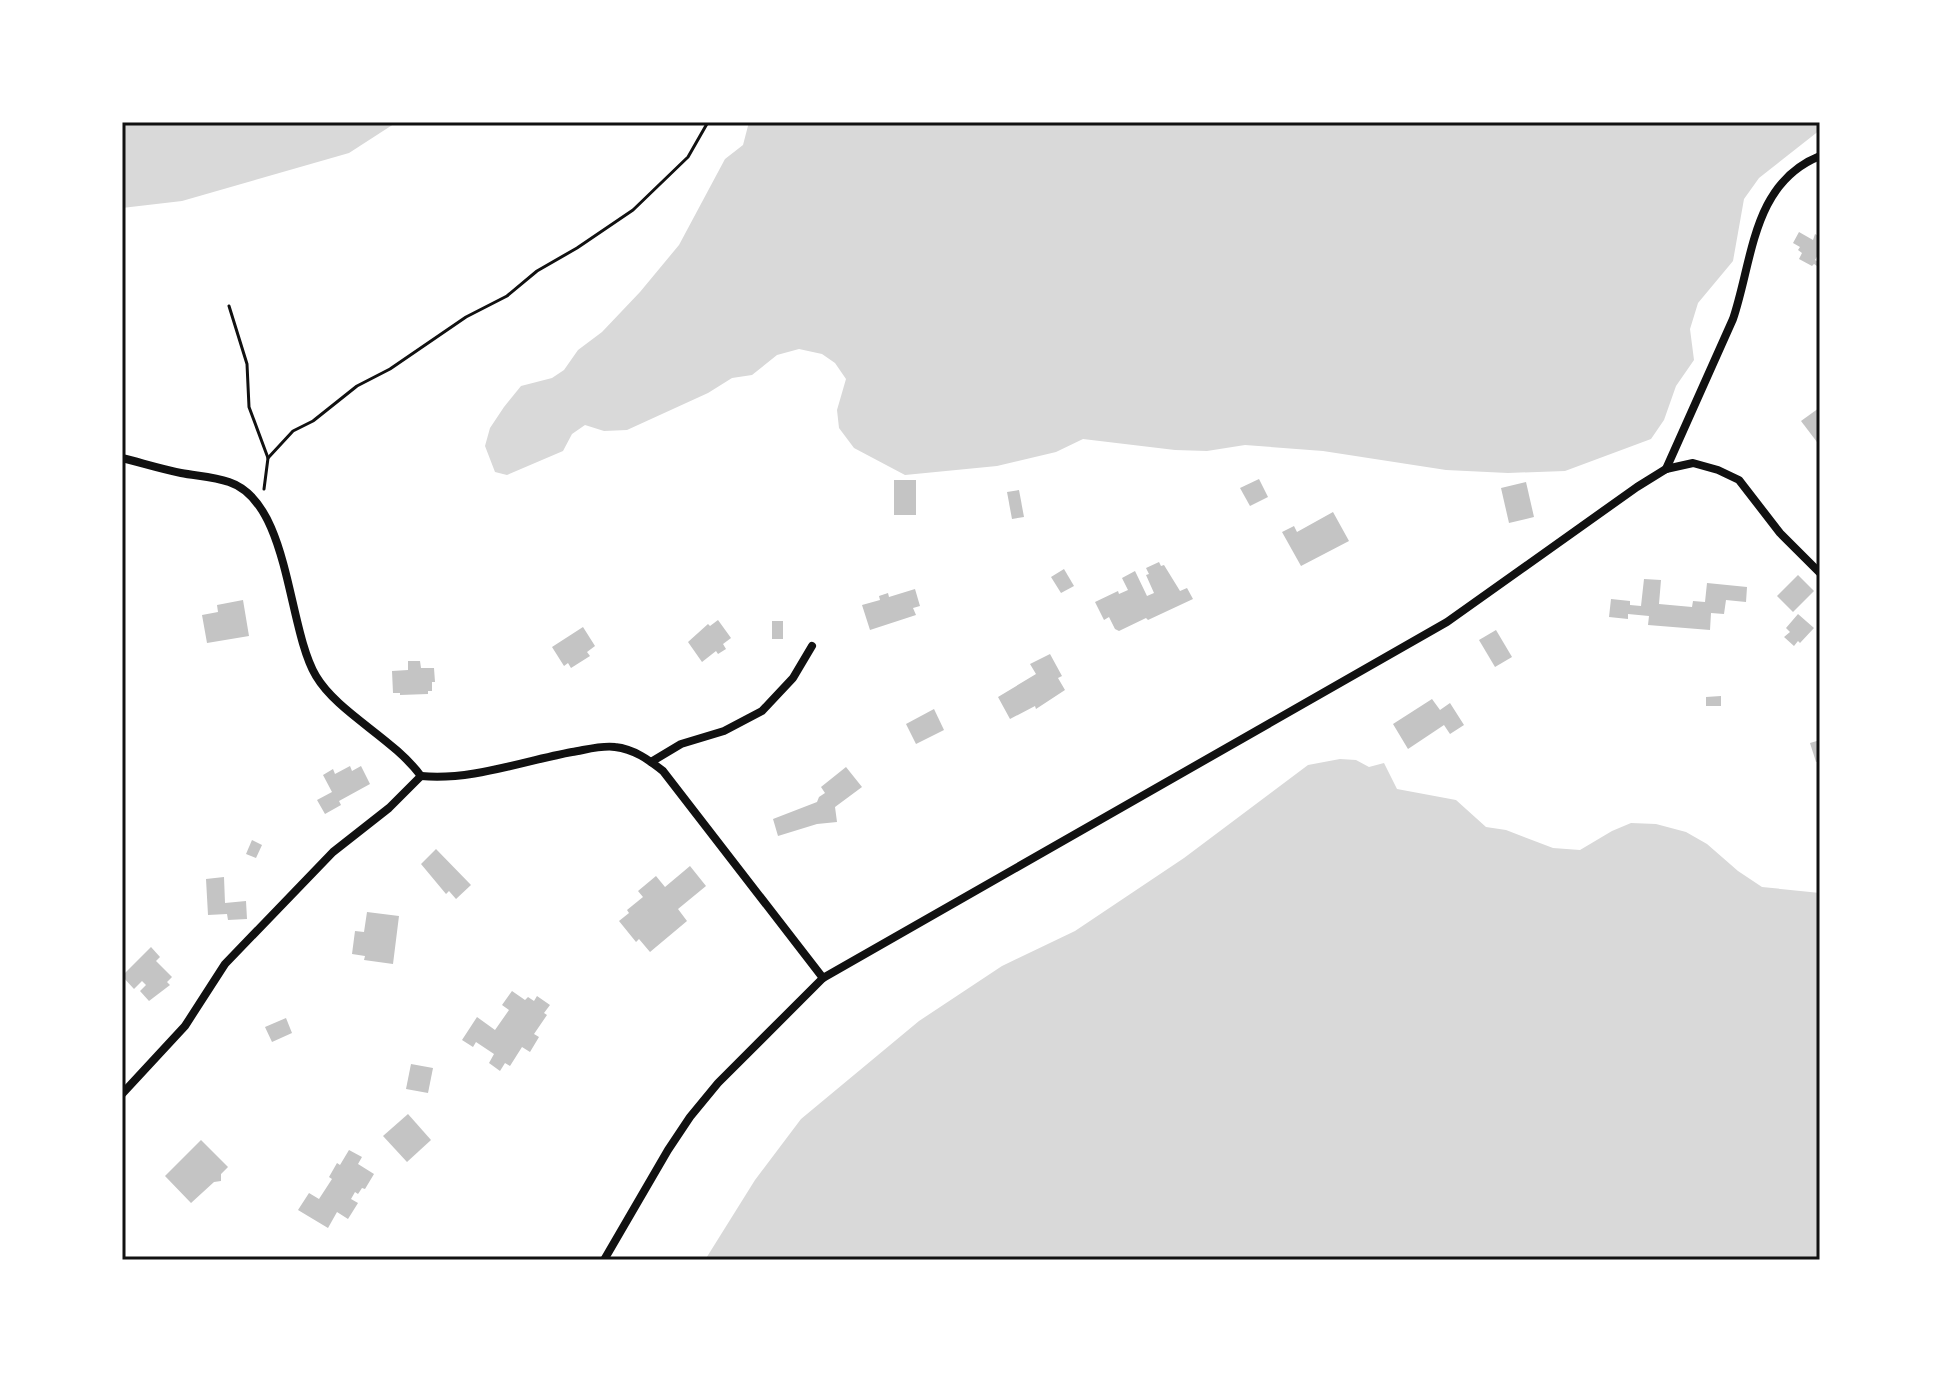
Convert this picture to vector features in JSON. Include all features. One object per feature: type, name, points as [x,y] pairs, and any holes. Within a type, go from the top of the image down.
[{"type":"street","points":[[1666,469],[1733,319],[1741,296],[1747,259],[1771,198],[1785,177],[1820,156]]},
{"type":"street","points":[[122,458],[232,482],[260,505],[279,549],[299,630],[316,676],[354,715],[395,747],[421,776],[436,778],[468,774],[533,759],[613,746],[641,755],[663,771],[823,978]]},
{"type":"street","points":[[604,1260],[690,1117],[718,1083],[823,978],[1447,622],[1666,469],[1693,463],[1739,480],[1786,539],[1820,573]]},
{"type":"street","points":[[651,762],[681,744],[724,731],[762,711],[793,678],[812,646]]},
{"type":"street","points":[[122,1094],[185,1026],[225,964],[333,852],[389,808],[421,776]]},
{"type":"path","points":[[268,458],[293,431],[313,421],[357,386],[390,369],[466,317],[507,296],[537,271],[633,210],[688,157],[708,122]]},
{"type":"path","points":[[229,306],[247,364],[249,407],[268,458],[260,505]]},
{"type":"shaded area","points":[[122,122],[397,122],[349,153],[182,201],[122,208]]},
{"type":"shaded area","points":[[749,122],[1820,122],[1820,130],[1759,178],[1744,199],[1733,261],[1698,303],[1690,329],[1694,360],[1676,386],[1664,420],[1651,439],[1565,471],[1508,473],[1446,470],[1323,451],[1245,445],[1207,451],[1175,450],[1083,439],[1056,452],[997,466],[905,475],[854,448],[839,428],[837,410],[846,379],[835,363],[822,354],[799,349],[777,355],[752,375],[732,378],[708,393],[627,430],[604,431],[585,425],[572,434],[563,451],[507,475],[495,472],[485,446],[490,428],[504,407],[521,386],[552,378],[564,370],[578,350],[602,332],[640,292],[679,245],[725,159],[743,145]]},
{"type":"shaded area","points":[[1340,759],[1356,760],[1369,767],[1384,763],[1397,789],[1456,800],[1486,827],[1506,830],[1553,848],[1580,850],[1631,823],[1656,824],[1686,832],[1707,844],[1762,887],[1820,893],[1820,1260],[705,1260],[755,1180],[801,1119],[919,1021],[1002,966],[1075,931],[1184,858],[1308,765]]},
{"type":"building","points":[[1799,232],[1813,240],[1815,234],[1820,237],[1820,257],[1818,255],[1815,260],[1819,262],[1817,266],[1799,259],[1802,253],[1798,250],[1800,247],[1793,243]]},
{"type":"building","points":[[1820,410],[1820,446],[1801,421]]},
{"type":"building","points":[[1259,479],[1268,497],[1250,506],[1240,488]]},
{"type":"building","points":[[894,480],[916,480],[916,515],[894,515]]},
{"type":"building","points":[[1526,482],[1534,517],[1509,523],[1501,488]]},
{"type":"building","points":[[1019,490],[1024,517],[1012,519],[1007,492]]},
{"type":"building","points":[[1333,512],[1349,541],[1301,566],[1282,532],[1294,526],[1297,532]]},
{"type":"building","points":[[1159,562],[1180,591],[1187,588],[1193,599],[1148,620],[1146,618],[1119,631],[1115,629],[1109,617],[1104,620],[1095,602],[1118,591],[1119,594],[1128,590],[1122,578],[1135,571],[1147,596],[1154,593],[1146,568]]},
{"type":"building","points":[[1064,569],[1074,586],[1061,593],[1051,577]]},
{"type":"building","points":[[1798,575],[1814,591],[1793,612],[1777,596]]},
{"type":"building","points":[[1644,579],[1661,580],[1659,604],[1692,607],[1693,601],[1705,602],[1707,583],[1747,587],[1746,602],[1726,600],[1724,614],[1711,613],[1710,630],[1648,625],[1649,616],[1628,614],[1628,619],[1609,617],[1611,599],[1641,606]]},
{"type":"building","points":[[915,589],[920,606],[913,608],[916,615],[870,630],[862,605],[880,600],[879,596],[888,593],[889,597]]},
{"type":"building","points":[[243,600],[249,636],[207,643],[202,615],[218,612],[217,605]]},
{"type":"building","points":[[1798,614],[1814,628],[1794,646],[1784,637],[1790,632],[1786,628]]},
{"type":"building","points":[[718,620],[731,638],[723,644],[726,649],[718,654],[716,651],[702,662],[688,642],[708,624],[710,626]]},
{"type":"building","points":[[772,621],[783,621],[783,639],[772,639]]},
{"type":"building","points":[[583,627],[595,646],[587,652],[590,656],[571,668],[568,663],[564,666],[552,647]]},
{"type":"building","points":[[1496,630],[1512,657],[1495,667],[1479,640]]},
{"type":"building","points":[[1050,654],[1062,676],[1058,678],[1065,690],[1036,709],[1035,706],[1010,719],[998,697],[1036,674],[1030,664]]},
{"type":"building","points":[[408,661],[420,661],[421,668],[434,668],[435,682],[432,682],[432,691],[428,694],[393,693],[392,671],[408,670]]},
{"type":"building","points":[[1721,696],[1721,706],[1706,706],[1706,697]]},
{"type":"building","points":[[1432,699],[1440,710],[1450,703],[1464,725],[1450,734],[1444,725],[1408,749],[1393,724]]},
{"type":"building","points":[[934,709],[944,730],[916,744],[906,724]]},
{"type":"building","points":[[1820,740],[1820,761],[1816,762],[1810,743]]},
{"type":"building","points":[[350,766],[352,771],[361,766],[370,784],[339,801],[341,805],[325,814],[317,800],[332,792],[323,775],[333,769],[335,774]]},
{"type":"building","points":[[846,767],[862,787],[835,807],[837,822],[817,824],[778,836],[773,819],[817,802],[825,793],[821,787]]},
{"type":"building","points":[[252,840],[262,845],[256,858],[246,854]]},
{"type":"building","points":[[436,849],[471,885],[456,899],[449,891],[446,894],[421,864]]},
{"type":"building","points":[[690,866],[706,886],[678,909],[687,921],[650,952],[639,939],[636,942],[619,921],[643,897],[638,891],[656,876],[665,887]]},
{"type":"building","points":[[224,877],[225,903],[246,901],[247,919],[228,920],[227,914],[208,915],[206,879]]},
{"type":"building","points":[[367,912],[399,916],[393,964],[364,960],[365,956],[352,954],[355,931],[364,932]]},
{"type":"building","points":[[151,947],[160,957],[156,961],[172,977],[167,982],[170,985],[149,1001],[140,991],[146,985],[142,981],[134,989],[122,976]]},
{"type":"building","points":[[512,991],[525,1000],[528,997],[534,1001],[537,996],[550,1005],[534,1034],[539,1037],[530,1052],[522,1047],[510,1066],[505,1063],[500,1071],[489,1063],[494,1054],[476,1042],[473,1047],[462,1040],[477,1017],[495,1030],[509,1010],[502,1005]]},
{"type":"building","points":[[286,1018],[292,1033],[272,1042],[265,1027]]},
{"type":"building","points":[[411,1064],[433,1068],[428,1093],[406,1089]]},
{"type":"building","points":[[408,1114],[431,1140],[407,1162],[383,1136]]},
{"type":"building","points":[[201,1140],[228,1167],[221,1174],[221,1181],[214,1182],[191,1203],[165,1176]]},
{"type":"building","points":[[349,1150],[362,1157],[358,1164],[374,1174],[365,1189],[362,1188],[358,1194],[355,1192],[351,1199],[358,1203],[348,1219],[337,1212],[328,1228],[298,1210],[309,1193],[319,1199],[332,1179],[329,1177],[337,1163],[340,1165]]}]
